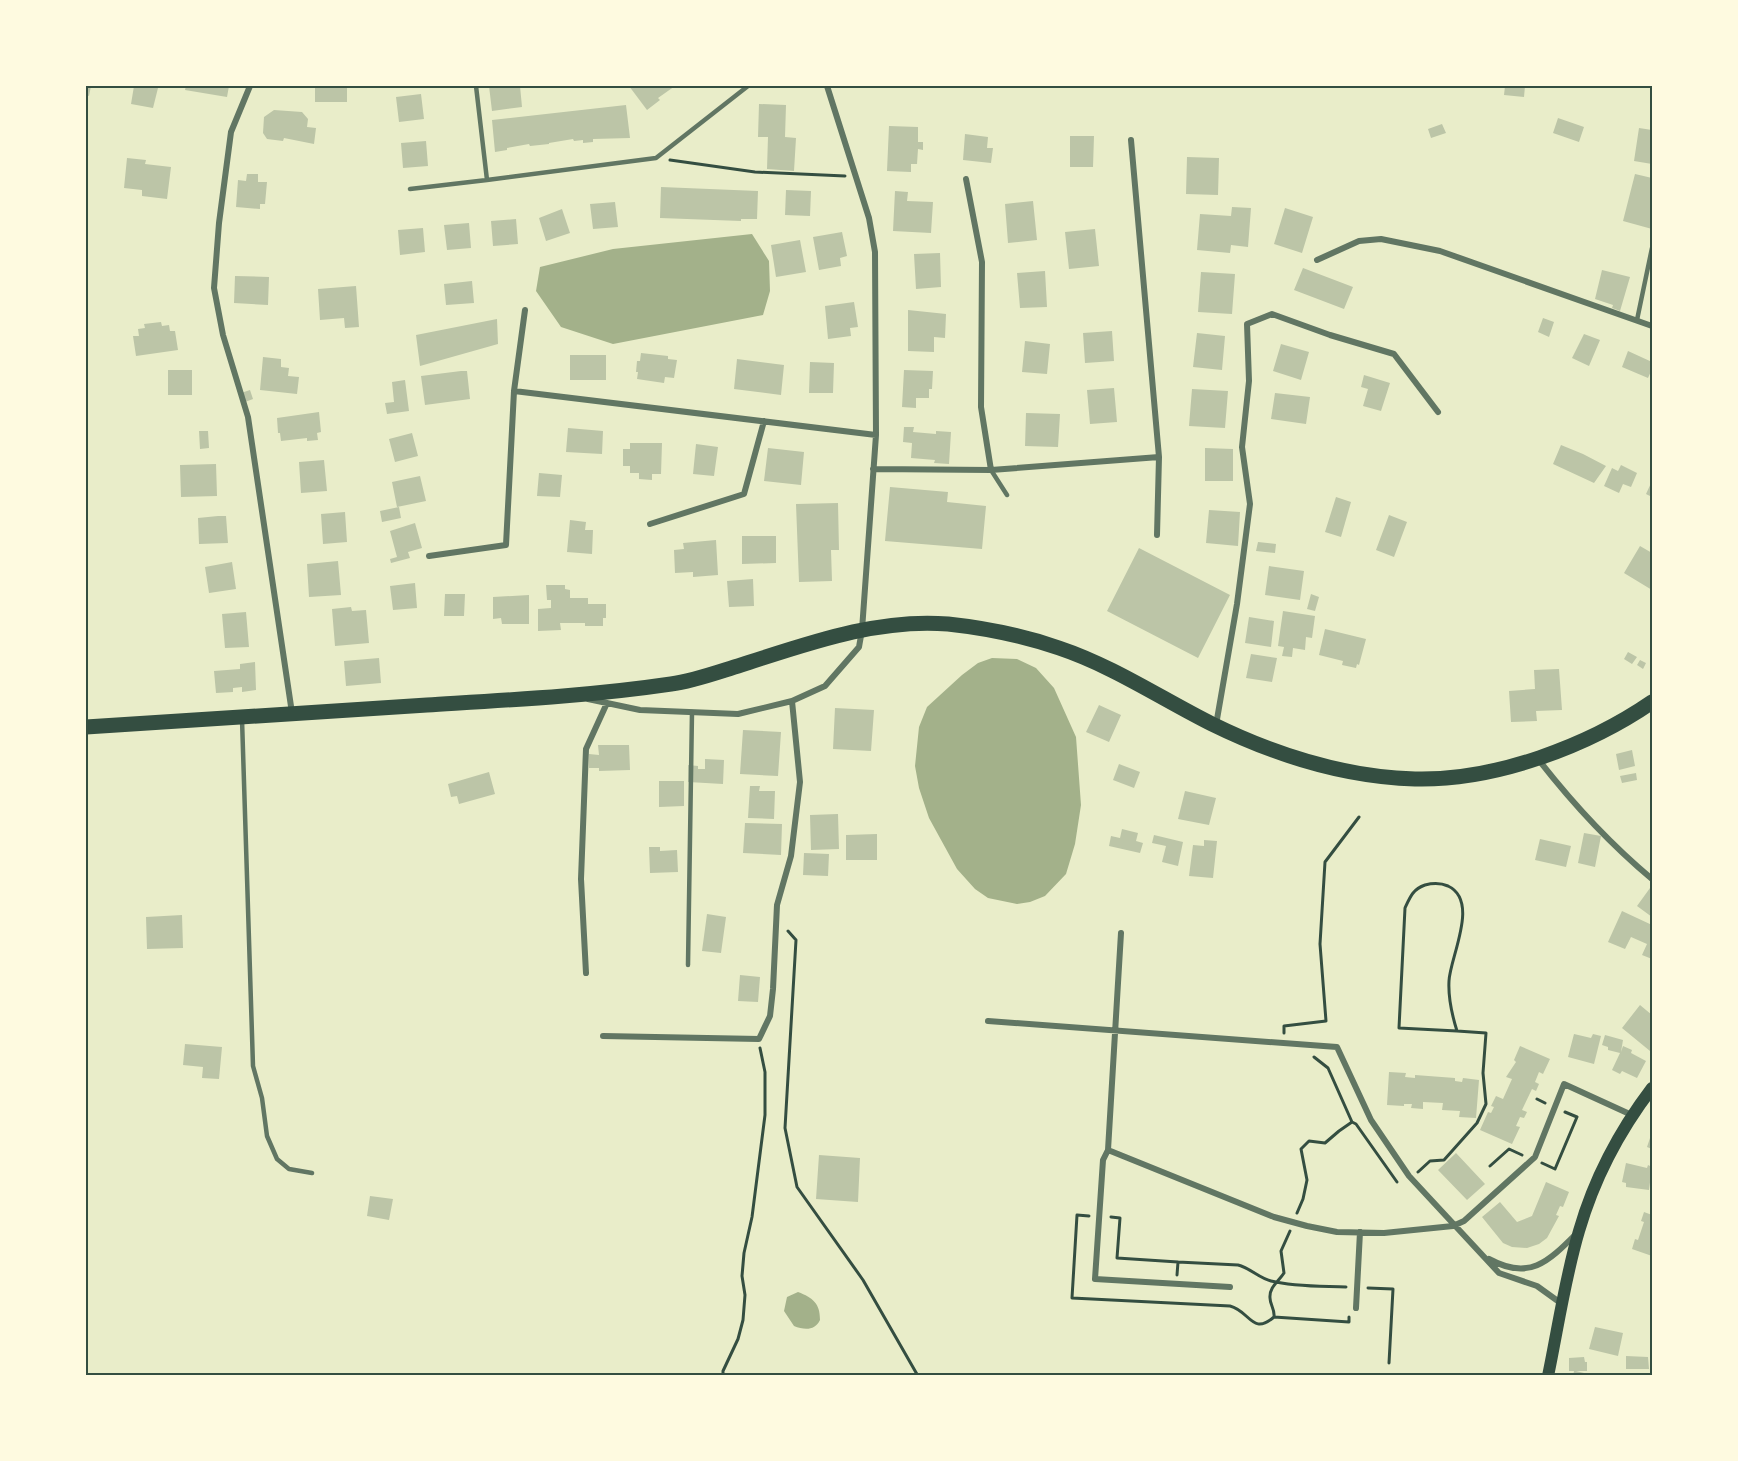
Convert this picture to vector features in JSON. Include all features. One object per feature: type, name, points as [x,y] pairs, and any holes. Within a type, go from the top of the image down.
[{"type":"main road","points":[[86,727],[570,696],[675,684],[822,639],[862,630],[928,623],[952,624],[1003,633],[1061,648],[1122,676],[1216,726],[1313,763],[1385,776],[1416,779],[1447,778],[1538,759],[1629,718],[1653,702]]},
{"type":"main road","points":[[1548,1376],[1579,1232],[1589,1200],[1610,1153],[1653,1088]]},
{"type":"street","points":[[250,86],[231,132],[219,223],[214,288],[223,334],[250,426],[292,713]]},
{"type":"street","points":[[570,696],[640,710],[738,714],[792,701],[825,686],[859,647],[876,435],[875,252],[869,218],[827,86],[820,86]]},
{"type":"street","points":[[1131,140],[1159,457],[1157,535]]},
{"type":"street","points":[[966,179],[982,262],[981,407],[992,470]]},
{"type":"street","points":[[1317,260],[1359,241],[1381,239],[1440,251],[1653,326]]},
{"type":"street","points":[[429,556],[506,545],[514,391],[525,310]]},
{"type":"street","points":[[1216,726],[1237,604],[1250,504],[1242,447],[1249,381],[1247,324],[1272,314],[1330,335],[1394,354],[1438,412]]},
{"type":"street","points":[[514,391],[876,435]]},
{"type":"street","points":[[650,525],[744,494],[764,421]]},
{"type":"street","points":[[873,469],[992,470],[1159,457]]},
{"type":"street","points":[[603,1036],[759,1039],[770,1016],[777,905],[791,856],[800,782],[792,701]]},
{"type":"street","points":[[586,973],[581,879],[586,749],[607,703]]},
{"type":"street","points":[[1538,759],[1568,798],[1617,850],[1653,879]]},
{"type":"street","points":[[1121,933],[1108,1150],[1103,1160],[1095,1279],[1230,1287]]},
{"type":"street","points":[[988,1021],[1337,1047],[1371,1120],[1411,1178],[1453,1226],[1499,1273],[1536,1286],[1563,1305]]},
{"type":"street","points":[[1108,1150],[1274,1217],[1337,1232],[1384,1233],[1453,1226],[1464,1221],[1535,1157],[1564,1084],[1634,1116]]},
{"type":"street","points":[[1356,1308],[1360,1232]]},
{"type":"street","points":[[1483,1256],[1500,1265],[1523,1268],[1537,1266],[1551,1259],[1579,1232]]},
{"type":"lane","points":[[476,86],[487,180]]},
{"type":"lane","points":[[410,189],[656,158],[748,86]]},
{"type":"lane","points":[[1637,320],[1653,248]]},
{"type":"lane","points":[[992,470],[1007,495]]},
{"type":"lane","points":[[688,965],[692,712]]},
{"type":"lane","points":[[242,717],[253,1066],[262,1098],[267,1136],[277,1159],[289,1169],[312,1173]]},
{"type":"path","points":[[656,158],[755,172],[856,176]]},
{"type":"path","points":[[1283,1043],[1284,1026],[1326,1021],[1320,944],[1325,862],[1359,817]]},
{"type":"path","points":[[1306,1054],[1313,1056],[1328,1068],[1352,1122],[1356,1124],[1400,1186],[1430,1161],[1444,1160],[1477,1123],[1486,1104],[1483,1073],[1486,1033],[1399,1028],[1406,909],[1412,893],[1429,884],[1451,887],[1462,903],[1462,925],[1453,955],[1449,980],[1451,1010],[1457,1031]]},
{"type":"path","points":[[776,920],[796,940],[785,1128],[797,1186],[862,1280],[918,1376]]},
{"type":"path","points":[[723,1376],[743,1320],[744,1253],[752,1217],[765,1115],[765,1071],[760,1057],[759,1039]]},
{"type":"path","points":[[1274,1317],[1275,1312],[1269,1296],[1272,1286],[1284,1273],[1281,1251],[1303,1199],[1307,1180],[1301,1149],[1309,1142],[1325,1143],[1352,1122]]},
{"type":"path","points":[[1120,1218],[1117,1258],[1245,1267],[1260,1277],[1276,1282],[1393,1289],[1389,1363]]},
{"type":"path","points":[[1176,1303],[1178,1262]]},
{"type":"shaded area","points":[[752,234],[769,261],[770,291],[763,315],[613,344],[561,327],[536,291],[540,267],[613,249]]},
{"type":"shaded area","points":[[992,658],[1017,659],[1036,668],[1054,688],[1076,737],[1081,805],[1075,844],[1066,874],[1045,896],[1017,904],[988,898],[975,889],[957,869],[929,818],[919,788],[915,766],[919,727],[927,707],[962,675],[978,663]]},
{"type":"shaded area","points":[[798,1292],[812,1299],[819,1309],[820,1320],[812,1328],[794,1326],[784,1311],[787,1297]]},
{"type":"building","points":[[86,86],[91,86],[89,96],[86,95]]},
{"type":"building","points":[[134,86],[158,88],[153,108],[131,104]]},
{"type":"building","points":[[186,86],[229,86],[227,97],[185,90]]},
{"type":"building","points":[[347,86],[347,102],[315,102],[315,87]]},
{"type":"building","points":[[489,86],[520,86],[522,107],[492,111]]},
{"type":"building","points":[[629,86],[675,86],[658,98],[660,100],[647,110]]},
{"type":"building","points":[[1505,86],[1525,86],[1524,97],[1504,95]]},
{"type":"building","points":[[421,94],[424,119],[399,122],[396,97]]},
{"type":"building","points":[[759,104],[786,105],[785,137],[796,138],[794,171],[767,169],[768,137],[758,137]]},
{"type":"building","points":[[626,105],[630,138],[593,139],[593,142],[583,143],[583,140],[574,141],[573,139],[549,144],[530,146],[529,144],[495,152],[492,120]]},
{"type":"building","points":[[274,110],[302,112],[308,119],[307,127],[316,128],[314,144],[284,138],[283,141],[267,139],[263,133],[264,117]]},
{"type":"building","points":[[1558,118],[1584,127],[1579,142],[1553,133]]},
{"type":"building","points":[[1442,124],[1446,133],[1431,138],[1428,129]]},
{"type":"building","points":[[889,126],[918,127],[918,142],[923,142],[923,150],[918,149],[917,164],[911,164],[911,172],[887,171]]},
{"type":"building","points":[[1639,128],[1652,130],[1652,164],[1634,161]]},
{"type":"building","points":[[965,134],[988,137],[987,148],[993,148],[991,163],[963,160]]},
{"type":"building","points":[[1070,136],[1094,136],[1093,167],[1070,167]]},
{"type":"building","points":[[426,141],[428,166],[403,168],[401,143]]},
{"type":"building","points":[[1187,157],[1219,158],[1218,195],[1186,194]]},
{"type":"building","points":[[127,158],[146,160],[145,164],[171,167],[167,199],[142,196],[142,190],[124,188]]},
{"type":"building","points":[[247,174],[258,174],[258,182],[267,182],[265,204],[260,204],[260,209],[236,207],[238,180],[246,181]]},
{"type":"building","points":[[1635,174],[1652,178],[1652,229],[1623,221]]},
{"type":"building","points":[[661,187],[758,191],[757,219],[741,219],[741,221],[660,218]]},
{"type":"building","points":[[786,190],[811,191],[810,216],[785,215]]},
{"type":"building","points":[[895,191],[908,192],[907,201],[933,202],[931,233],[893,231]]},
{"type":"building","points":[[1033,201],[1037,240],[1008,243],[1005,204]]},
{"type":"building","points":[[615,202],[618,227],[593,229],[590,204]]},
{"type":"building","points":[[1232,207],[1251,208],[1248,247],[1231,245],[1230,253],[1197,250],[1200,214],[1231,216]]},
{"type":"building","points":[[1285,208],[1313,217],[1302,253],[1274,244]]},
{"type":"building","points":[[562,209],[570,233],[546,241],[539,218]]},
{"type":"building","points":[[516,219],[518,244],[493,246],[491,221]]},
{"type":"building","points":[[469,223],[471,248],[447,250],[444,225]]},
{"type":"building","points":[[423,228],[425,252],[400,255],[398,230]]},
{"type":"building","points":[[1095,229],[1099,266],[1069,269],[1065,232]]},
{"type":"building","points":[[842,232],[847,256],[840,258],[841,266],[819,270],[813,237]]},
{"type":"building","points":[[800,240],[806,272],[776,277],[771,245]]},
{"type":"building","points":[[940,253],[941,287],[916,289],[914,254]]},
{"type":"building","points":[[1303,268],[1353,287],[1344,309],[1294,290]]},
{"type":"building","points":[[1602,270],[1630,277],[1620,311],[1612,308],[1613,305],[1595,299]]},
{"type":"building","points":[[1045,271],[1047,307],[1020,308],[1017,273]]},
{"type":"building","points":[[1201,272],[1235,274],[1232,314],[1198,312]]},
{"type":"building","points":[[235,276],[269,277],[268,305],[234,303]]},
{"type":"building","points":[[472,281],[474,303],[446,305],[444,284]]},
{"type":"building","points":[[356,286],[359,327],[345,328],[344,318],[320,320],[318,289]]},
{"type":"building","points":[[854,302],[858,327],[850,328],[851,336],[828,339],[825,306]]},
{"type":"building","points":[[908,310],[946,314],[945,338],[934,337],[934,352],[908,351]]},
{"type":"building","points":[[1543,318],[1554,322],[1549,337],[1538,332]]},
{"type":"building","points":[[497,319],[498,344],[420,366],[416,335]]},
{"type":"building","points":[[161,322],[162,326],[169,325],[170,331],[175,331],[178,350],[136,356],[133,336],[139,336],[138,329],[145,328],[144,324]]},
{"type":"building","points":[[1112,331],[1114,361],[1085,363],[1083,333]]},
{"type":"building","points":[[1197,333],[1225,336],[1222,370],[1193,367]]},
{"type":"building","points":[[1584,334],[1600,340],[1589,366],[1572,358]]},
{"type":"building","points":[[1025,341],[1050,344],[1047,374],[1022,372]]},
{"type":"building","points":[[1281,344],[1309,352],[1301,380],[1273,371]]},
{"type":"building","points":[[1628,351],[1652,362],[1648,378],[1622,367]]},
{"type":"building","points":[[641,353],[668,356],[668,359],[677,360],[674,378],[665,377],[664,383],[637,379],[637,361],[640,361]]},
{"type":"building","points":[[570,355],[606,355],[606,380],[570,380]]},
{"type":"building","points":[[263,357],[281,359],[281,367],[289,368],[288,376],[299,377],[297,394],[260,390]]},
{"type":"building","points":[[737,359],[784,365],[781,395],[734,389]]},
{"type":"building","points":[[810,362],[834,363],[833,393],[809,393]]},
{"type":"building","points":[[168,370],[192,370],[192,395],[168,395]]},
{"type":"building","points":[[904,370],[933,371],[929,398],[916,398],[916,408],[902,407]]},
{"type":"building","points":[[467,371],[470,399],[425,405],[421,376]]},
{"type":"building","points":[[1364,375],[1390,383],[1381,411],[1363,406],[1368,389],[1361,387]]},
{"type":"building","points":[[405,380],[409,411],[387,414],[385,403],[394,402],[392,382]]},
{"type":"building","points":[[1114,388],[1117,422],[1090,424],[1087,390]]},
{"type":"building","points":[[1192,389],[1228,391],[1225,428],[1189,426]]},
{"type":"building","points":[[250,390],[253,399],[245,402],[241,393]]},
{"type":"building","points":[[1275,393],[1310,397],[1306,424],[1271,419]]},
{"type":"building","points":[[319,412],[321,432],[317,433],[318,440],[307,441],[307,438],[281,441],[277,418]]},
{"type":"building","points":[[1026,413],[1060,414],[1058,447],[1025,446]]},
{"type":"building","points":[[904,427],[914,427],[913,432],[936,434],[936,431],[951,432],[949,464],[911,458],[912,443],[903,442]]},
{"type":"building","points":[[568,428],[603,431],[602,454],[566,452]]},
{"type":"building","points":[[199,431],[208,431],[209,448],[200,449]]},
{"type":"building","points":[[412,433],[418,456],[395,462],[389,439]]},
{"type":"building","points":[[630,443],[662,443],[661,474],[652,474],[652,480],[639,479],[639,473],[630,473],[630,466],[623,466],[623,449],[630,449]]},
{"type":"building","points":[[696,444],[718,447],[714,476],[693,474]]},
{"type":"building","points":[[1561,445],[1606,466],[1594,483],[1553,464]]},
{"type":"building","points":[[768,448],[804,452],[801,485],[764,481]]},
{"type":"building","points":[[1205,448],[1233,449],[1233,481],[1205,481]]},
{"type":"building","points":[[324,460],[327,491],[301,493],[299,462]]},
{"type":"building","points":[[216,464],[217,496],[181,497],[180,465]]},
{"type":"building","points":[[1621,465],[1637,473],[1631,487],[1623,484],[1619,493],[1604,486],[1612,468],[1618,471]]},
{"type":"building","points":[[539,473],[562,475],[560,497],[537,496]]},
{"type":"building","points":[[420,476],[426,501],[397,507],[392,482]]},
{"type":"building","points":[[1652,481],[1652,497],[1646,494]]},
{"type":"building","points":[[890,487],[948,492],[947,502],[986,506],[982,549],[885,541]]},
{"type":"building","points":[[1336,497],[1351,502],[1341,537],[1325,532]]},
{"type":"building","points":[[838,503],[839,550],[831,550],[832,581],[799,582],[796,504]]},
{"type":"building","points":[[399,507],[401,518],[382,522],[380,511]]},
{"type":"building","points":[[1209,510],[1240,512],[1238,546],[1206,543]]},
{"type":"building","points":[[345,512],[347,542],[323,544],[321,514]]},
{"type":"building","points":[[1389,515],[1407,522],[1394,557],[1376,550]]},
{"type":"building","points":[[226,516],[228,543],[199,544],[198,518]]},
{"type":"building","points":[[570,520],[586,522],[585,530],[593,530],[592,554],[567,552]]},
{"type":"building","points":[[415,523],[422,548],[408,552],[410,558],[391,563],[390,559],[397,557],[390,531]]},
{"type":"building","points":[[742,536],[776,536],[776,563],[742,564]]},
{"type":"building","points":[[716,540],[718,575],[693,577],[693,572],[675,573],[674,550],[684,549],[683,543]]},
{"type":"building","points":[[1258,542],[1276,544],[1275,553],[1256,551]]},
{"type":"building","points":[[1640,546],[1652,553],[1652,590],[1624,573]]},
{"type":"building","points":[[1139,548],[1230,595],[1198,658],[1107,611]]},
{"type":"building","points":[[338,561],[341,595],[309,597],[307,564]]},
{"type":"building","points":[[232,562],[236,589],[209,593],[205,567]]},
{"type":"building","points":[[1269,566],[1304,571],[1300,600],[1265,595]]},
{"type":"building","points":[[753,579],[754,606],[729,607],[727,581]]},
{"type":"building","points":[[415,583],[417,608],[393,610],[390,586]]},
{"type":"building","points":[[546,585],[565,585],[565,589],[570,590],[570,598],[588,598],[588,604],[606,604],[606,618],[603,618],[603,626],[560,623],[561,630],[538,631],[538,609],[551,608],[551,600],[547,600]]},
{"type":"building","points":[[445,594],[465,594],[464,616],[444,616]]},
{"type":"building","points":[[1311,594],[1319,597],[1315,611],[1307,609]]},
{"type":"building","points":[[529,595],[529,624],[502,624],[501,618],[493,619],[493,597]]},
{"type":"building","points":[[351,607],[352,611],[366,610],[369,643],[335,646],[332,609]]},
{"type":"building","points":[[1283,611],[1315,616],[1312,638],[1306,637],[1305,650],[1293,648],[1292,657],[1282,656],[1284,647],[1278,646]]},
{"type":"building","points":[[246,612],[249,647],[225,648],[222,614]]},
{"type":"building","points":[[1249,617],[1274,621],[1271,647],[1245,643]]},
{"type":"building","points":[[1325,629],[1366,639],[1359,665],[1357,664],[1356,668],[1342,665],[1343,661],[1319,655]]},
{"type":"building","points":[[1628,652],[1637,657],[1632,664],[1624,659]]},
{"type":"building","points":[[1251,654],[1277,658],[1272,682],[1246,678]]},
{"type":"building","points":[[379,658],[381,683],[346,686],[344,661]]},
{"type":"building","points":[[1640,660],[1646,663],[1643,669],[1637,665]]},
{"type":"building","points":[[255,662],[256,690],[242,692],[242,687],[233,688],[233,692],[216,693],[214,671],[240,669],[240,664]]},
{"type":"building","points":[[1559,669],[1562,710],[1536,711],[1537,721],[1511,722],[1509,691],[1535,689],[1534,670]]},
{"type":"building","points":[[1099,705],[1121,715],[1109,742],[1086,732]]},
{"type":"building","points":[[835,708],[874,710],[871,751],[833,749]]},
{"type":"building","points":[[743,730],[781,732],[778,776],[740,774]]},
{"type":"building","points":[[598,745],[629,745],[630,770],[599,771],[599,768],[589,768],[589,754],[599,755]]},
{"type":"building","points":[[1632,750],[1635,766],[1619,770],[1616,754]]},
{"type":"building","points":[[705,759],[724,760],[723,784],[688,782],[688,765],[705,769]]},
{"type":"building","points":[[1119,764],[1140,772],[1134,788],[1113,780]]},
{"type":"building","points":[[489,772],[495,794],[459,804],[457,796],[451,797],[448,784]]},
{"type":"building","points":[[1636,773],[1637,780],[1622,783],[1620,776]]},
{"type":"building","points":[[659,781],[684,781],[684,806],[659,807]]},
{"type":"building","points":[[750,786],[760,786],[759,791],[775,791],[774,819],[748,818]]},
{"type":"building","points":[[1185,791],[1216,798],[1209,825],[1178,819]]},
{"type":"building","points":[[838,814],[839,849],[811,850],[810,815]]},
{"type":"building","points":[[745,823],[782,824],[781,855],[743,853]]},
{"type":"building","points":[[1122,829],[1138,833],[1136,841],[1143,843],[1140,853],[1109,846],[1111,836],[1120,838]]},
{"type":"building","points":[[1584,833],[1601,836],[1595,867],[1578,863]]},
{"type":"building","points":[[877,834],[877,860],[846,860],[846,835]]},
{"type":"building","points":[[1154,835],[1183,842],[1178,866],[1162,862],[1166,846],[1152,843]]},
{"type":"building","points":[[1540,839],[1571,846],[1566,867],[1535,860]]},
{"type":"building","points":[[1204,840],[1217,841],[1213,878],[1189,876],[1193,845],[1204,846]]},
{"type":"building","points":[[649,847],[660,847],[660,851],[677,850],[678,872],[650,873]]},
{"type":"building","points":[[804,853],[829,854],[828,876],[803,875]]},
{"type":"building","points":[[1650,888],[1652,890],[1652,917],[1637,906]]},
{"type":"building","points":[[1622,911],[1652,925],[1652,959],[1642,955],[1647,944],[1631,937],[1625,949],[1608,942]]},
{"type":"building","points":[[707,914],[726,917],[721,953],[702,951]]},
{"type":"building","points":[[182,915],[183,948],[147,949],[146,917]]},
{"type":"building","points":[[740,975],[760,977],[758,1002],[738,1001]]},
{"type":"building","points":[[1640,1005],[1652,1015],[1652,1049],[1650,1051],[1622,1028]]},
{"type":"building","points":[[1574,1034],[1591,1038],[1593,1034],[1601,1036],[1594,1064],[1568,1057]]},
{"type":"building","points":[[1605,1035],[1623,1040],[1621,1052],[1623,1046],[1646,1061],[1637,1078],[1622,1071],[1620,1074],[1612,1070],[1620,1053],[1608,1050],[1608,1047],[1602,1045]]},
{"type":"building","points":[[185,1044],[222,1047],[219,1079],[202,1078],[203,1067],[183,1065]]},
{"type":"building","points":[[1520,1046],[1550,1059],[1543,1074],[1539,1072],[1535,1082],[1539,1084],[1536,1091],[1532,1089],[1522,1110],[1527,1112],[1524,1118],[1520,1117],[1516,1126],[1520,1127],[1512,1144],[1480,1130],[1488,1112],[1491,1113],[1494,1107],[1491,1106],[1496,1096],[1503,1099],[1512,1079],[1506,1077],[1516,1062],[1514,1060]]},
{"type":"building","points":[[1389,1072],[1406,1073],[1405,1077],[1415,1078],[1415,1075],[1455,1078],[1455,1081],[1462,1082],[1463,1078],[1479,1080],[1476,1118],[1459,1117],[1460,1111],[1442,1110],[1443,1103],[1423,1102],[1423,1109],[1411,1108],[1412,1104],[1387,1105]]},
{"type":"building","points":[[1652,1132],[1652,1149],[1647,1147]]},
{"type":"building","points":[[1456,1153],[1485,1184],[1467,1200],[1438,1170]]},
{"type":"building","points":[[819,1155],[860,1158],[858,1202],[816,1199]]},
{"type":"building","points":[[1626,1163],[1652,1167],[1649,1190],[1626,1187],[1626,1183],[1622,1182]]},
{"type":"building","points":[[1546,1182],[1569,1192],[1563,1207],[1560,1206],[1556,1215],[1559,1216],[1547,1238],[1527,1248],[1512,1247],[1503,1243],[1482,1217],[1500,1202],[1517,1222],[1532,1216]]},
{"type":"building","points":[[370,1196],[393,1199],[389,1220],[367,1216]]},
{"type":"building","points":[[1644,1212],[1652,1215],[1652,1256],[1632,1249],[1635,1239],[1638,1240],[1644,1222],[1641,1221]]},
{"type":"building","points":[[1595,1327],[1623,1333],[1618,1356],[1589,1349]]},
{"type":"building","points":[[1626,1356],[1648,1357],[1649,1369],[1626,1369]]},
{"type":"building","points":[[1584,1357],[1587,1362],[1587,1371],[1576,1371],[1596,1376],[1573,1376],[1574,1371],[1569,1371],[1569,1358]]}]
